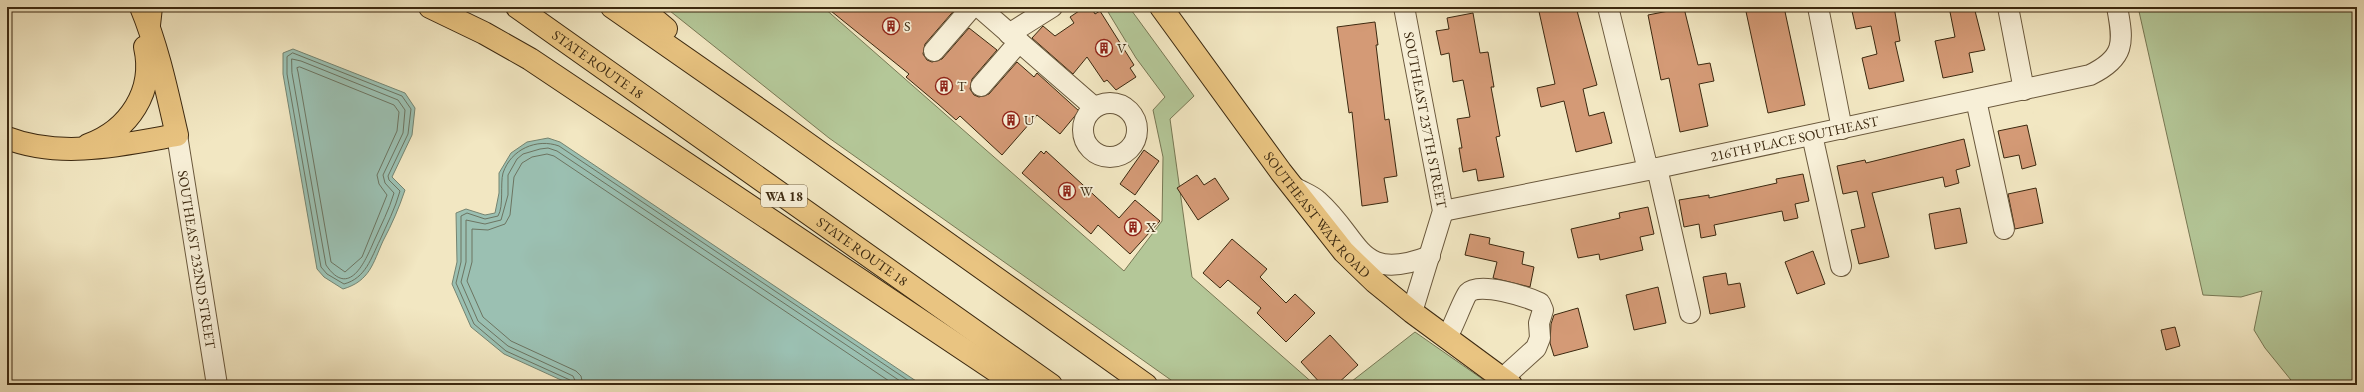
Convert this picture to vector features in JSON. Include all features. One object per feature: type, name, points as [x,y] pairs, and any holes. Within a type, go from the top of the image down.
[{"type":"main road","points":[[77,149],[100,140],[125,122],[139,102],[148,76],[146,54],[136,7]]},
{"type":"main road","points":[[430,7],[484,33],[530,59],[1017,385]]},
{"type":"main road","name":"STATE ROUTE 18","points":[[517,7],[1051,385]]},
{"type":"main road","points":[[612,7],[777,122],[1146,385]]},
{"type":"main road","points":[[640,7],[777,122]]},
{"type":"main road","name":"SOUTHEAST WAX ROAD","points":[[1161,7],[1291,186],[1344,252],[1375,282],[1412,312],[1447,337],[1500,381]]},
{"type":"main road","points":[[7,138],[37,146],[77,149],[114,146],[176,135],[147,13]]},
{"type":"street","points":[[934,51],[972,7]]},
{"type":"street","points":[[979,7],[1094,107]]},
{"type":"street","points":[[981,86],[1014,38],[1052,7]]},
{"type":"street","name":"SOUTHEAST 237TH STREET","points":[[1404,7],[1443,211],[1412,312]]},
{"type":"street","points":[[1608,7],[1653,169],[1690,314]]},
{"type":"street","points":[[1818,7],[1842,129]]},
{"type":"street","points":[[2008,7],[2024,90]]},
{"type":"street","name":"216TH PLACE SOUTHEAST","points":[[1443,211],[1653,169],[2090,75],[2108,66],[2117,55],[2122,33],[2117,7]]},
{"type":"street","points":[[1976,100],[2004,229]]},
{"type":"street","name":"SOUTHEAST 232ND STREET","points":[[176,135],[217,385]]},
{"type":"street","points":[[1812,135],[1841,266]]},
{"type":"street","points":[[1291,186],[1318,200],[1365,256],[1381,264],[1394,266],[1430,256]]},
{"type":"street","points":[[1447,337],[1466,296],[1473,290],[1480,288],[1514,294],[1540,304],[1543,310],[1539,323],[1540,338],[1536,348],[1500,381]]},
{"type":"green space","points":[[665,7],[823,7],[1124,271],[1162,221],[1163,157],[1153,110],[1165,97],[1136,58],[1105,7],[1129,7],[1194,96],[1170,119],[1192,277],[1315,385],[1178,385],[829,138]]},
{"type":"green space","points":[[2138,7],[2357,7],[2357,385],[2295,385],[2265,348],[2254,330],[2262,291],[2241,297],[2203,295]]},
{"type":"green space","points":[[1415,332],[1491,385],[1347,385]]},
{"type":"water","points":[[293,49],[405,93],[415,108],[412,135],[392,177],[405,190],[398,210],[373,264],[365,276],[352,286],[343,289],[324,277],[317,269],[283,74],[283,53]]},
{"type":"water","points":[[548,138],[560,142],[922,385],[572,385],[504,354],[471,327],[452,284],[457,262],[456,213],[466,209],[485,215],[495,213],[499,193],[499,173],[511,153],[527,142]]},
{"type":"building","points":[[826,7],[957,7],[925,44],[923,54],[927,60],[932,62],[942,59],[969,28],[997,50],[972,79],[970,89],[974,95],[979,97],[989,94],[1017,62],[1034,77],[1037,73],[1079,111],[1060,134],[1037,115],[1002,155],[960,116],[956,120],[906,77],[909,74]]},
{"type":"building","name":"V","points":[[1085,7],[1091,7],[1095,14],[1100,11],[1134,65],[1130,68],[1136,77],[1116,90],[1107,80],[1104,82],[1087,57],[1073,74],[1032,38],[1043,26],[1055,36],[1074,23],[1070,17]]},
{"type":"building","points":[[1538,7],[1576,7],[1597,85],[1583,89],[1589,116],[1604,112],[1612,143],[1576,152],[1564,101],[1541,107],[1537,88],[1555,84]]},
{"type":"building","points":[[1745,7],[1784,7],[1805,105],[1768,113]]},
{"type":"building","points":[[1872,7],[1894,7],[1900,41],[1895,42],[1904,81],[1869,89],[1862,58],[1877,54],[1871,26],[1856,29],[1852,11]]},
{"type":"building","points":[[1949,7],[1974,7],[1985,50],[1969,53],[1973,72],[1943,78],[1935,41],[1955,37]]},
{"type":"building","points":[[1684,8],[1698,65],[1710,63],[1714,81],[1699,84],[1708,126],[1680,132],[1669,78],[1661,80],[1648,15]]},
{"type":"building","points":[[1473,13],[1480,53],[1488,52],[1494,87],[1491,87],[1500,136],[1496,137],[1504,177],[1478,181],[1476,169],[1463,172],[1459,148],[1462,148],[1457,119],[1470,117],[1463,80],[1453,82],[1449,53],[1441,55],[1436,31],[1449,29],[1447,18]]},
{"type":"building","points":[[1375,22],[1378,45],[1376,45],[1385,120],[1389,119],[1397,176],[1384,178],[1388,202],[1362,206],[1352,112],[1349,113],[1337,27]]},
{"type":"building","points":[[2027,125],[2036,165],[2022,169],[2019,155],[2004,158],[1998,131]]},
{"type":"building","points":[[1964,139],[1970,166],[1956,170],[1959,183],[1945,187],[1943,177],[1872,193],[1889,257],[1859,264],[1851,230],[1865,227],[1857,191],[1843,194],[1837,166],[1865,160],[1866,163]]},
{"type":"building","points":[[1144,150],[1159,161],[1135,195],[1120,184]]},
{"type":"building","name":"W","points":[[1041,151],[1044,154],[1046,151],[1119,218],[1135,200],[1160,221],[1130,254],[1098,225],[1091,234],[1022,173]]},
{"type":"building","points":[[1803,174],[1809,201],[1795,204],[1798,218],[1784,221],[1782,211],[1714,225],[1716,235],[1701,238],[1699,224],[1684,227],[1679,200],[1709,195],[1709,198],[1777,183],[1776,179]]},
{"type":"building","points":[[1197,175],[1204,185],[1215,178],[1229,199],[1198,220],[1177,188]]},
{"type":"building","points":[[2036,188],[2043,223],[2015,229],[2008,194]]},
{"type":"building","points":[[1648,207],[1654,234],[1640,237],[1643,250],[1600,260],[1599,254],[1578,258],[1571,229],[1620,218],[1619,213]]},
{"type":"building","points":[[1960,208],[1967,243],[1935,249],[1929,214]]},
{"type":"building","points":[[1470,234],[1490,238],[1489,244],[1524,252],[1522,264],[1534,267],[1530,287],[1493,278],[1497,262],[1465,255]]},
{"type":"building","points":[[1232,239],[1267,269],[1260,277],[1286,303],[1295,294],[1315,313],[1286,342],[1257,313],[1261,308],[1228,280],[1220,288],[1203,273]]},
{"type":"building","points":[[1813,251],[1825,284],[1797,294],[1785,262]]},
{"type":"building","points":[[1726,273],[1728,285],[1740,283],[1745,307],[1710,314],[1703,277]]},
{"type":"building","points":[[1658,287],[1666,323],[1634,330],[1626,295]]},
{"type":"building","points":[[1578,308],[1588,347],[1554,356],[1550,343],[1551,324],[1554,315]]},
{"type":"building","points":[[2175,327],[2180,346],[2166,350],[2161,330]]},
{"type":"building","points":[[1330,335],[1358,365],[1336,385],[1322,385],[1301,362]]},
{"type":"place","name":"S","points":[[891,26]]},
{"type":"place","name":"V","points":[[1104,48]]},
{"type":"place","name":"T","points":[[944,86]]},
{"type":"place","name":"U","points":[[1011,120]]},
{"type":"place","name":"W","points":[[1067,191]]},
{"type":"place","name":"X","points":[[1133,227]]}]
